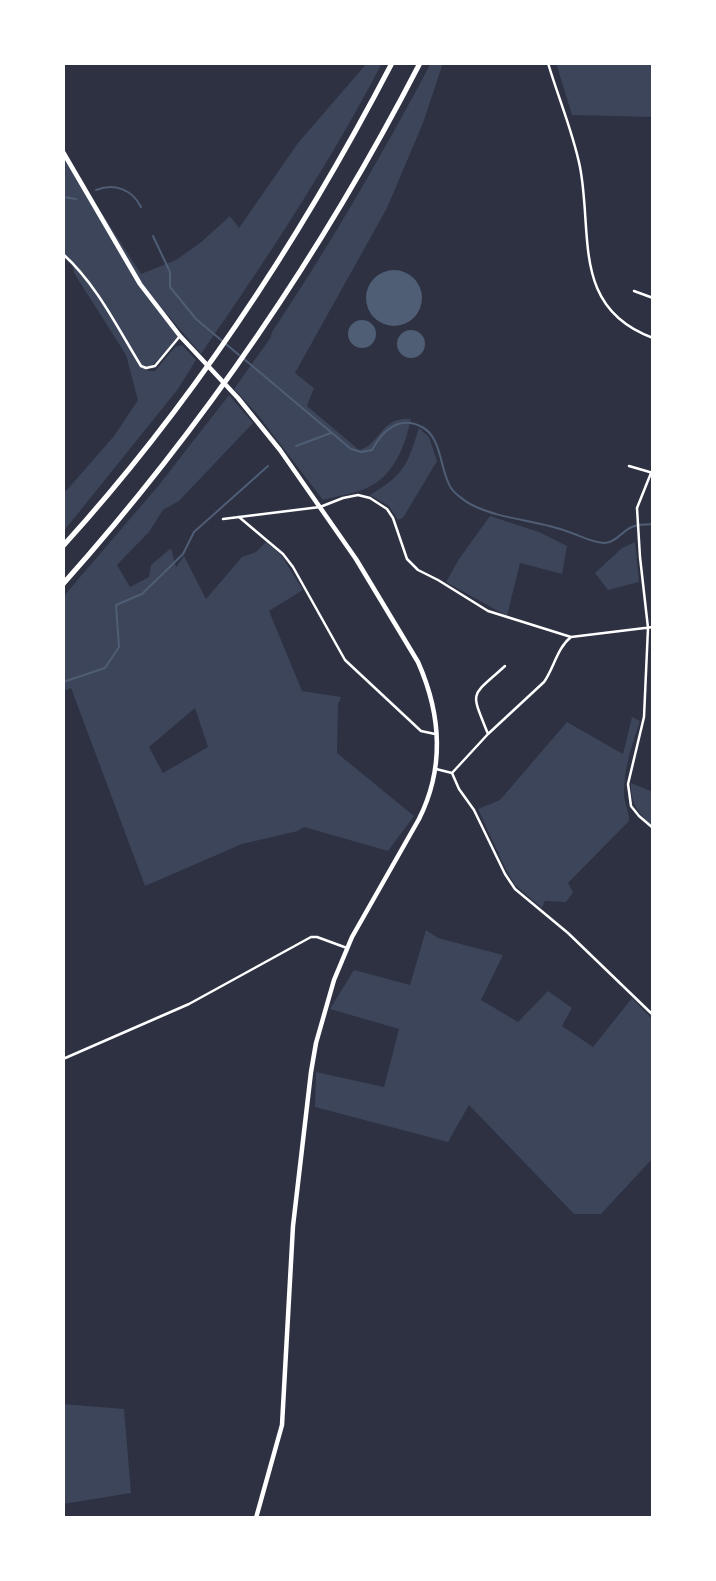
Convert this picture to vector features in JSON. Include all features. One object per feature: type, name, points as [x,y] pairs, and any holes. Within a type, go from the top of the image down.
[{"type":"highway","points":[[63,546],[131,465],[245,311],[332,172],[392,63]]},
{"type":"highway","points":[[63,584],[135,500],[205,410],[263,329],[354,185],[420,63]]},
{"type":"main road","points":[[63,152],[140,284],[180,336],[261,424],[392,615],[418,662],[432,699],[438,734],[436,769],[428,798],[347,948],[323,1012],[311,1072],[293,1226],[282,1425],[257,1518]]},
{"type":"street","points":[[548,63],[579,162],[586,243],[598,292],[619,318],[653,338]]},
{"type":"street","points":[[63,254],[85,277],[117,322],[141,366],[155,366],[180,336]]},
{"type":"street","points":[[634,291],[653,298]]},
{"type":"street","points":[[629,466],[652,473],[639,501],[638,528],[648,628],[644,717],[628,784],[631,806],[653,828]]},
{"type":"street","points":[[223,519],[320,507],[358,495],[370,498],[387,509],[399,531],[407,559],[418,570],[488,611],[571,636],[653,627]]},
{"type":"street","points":[[238,516],[283,554],[293,567],[345,660],[421,731],[438,734]]},
{"type":"street","points":[[452,773],[488,734],[544,682],[564,643],[571,636]]},
{"type":"street","points":[[488,734],[474,699],[476,693],[505,666]]},
{"type":"street","points":[[436,769],[452,773],[515,888],[568,933],[653,1015]]},
{"type":"street","points":[[63,1059],[189,1004],[311,937],[347,948]]},
{"type":"shaded area","points":[[367,63],[382,63],[296,212],[201,354],[165,312],[180,336],[147,371],[155,371],[175,347],[182,345],[196,360],[178,389],[63,532],[63,488],[66,491],[114,436],[138,400],[126,355],[74,273],[73,266],[63,257],[63,153],[141,274],[176,260],[230,216],[239,228],[298,143]]},
{"type":"shaded area","points":[[431,63],[443,63],[423,123],[387,208],[295,373],[314,388],[307,406],[359,450],[372,443],[393,422],[411,419],[402,450],[384,476],[357,492],[323,500],[258,415],[234,389],[271,337],[335,233]]},
{"type":"shaded area","points":[[556,63],[653,63],[653,117],[572,115]]},
{"type":"shaded area","points":[[394,270],[405,272],[414,278],[420,287],[420,309],[414,318],[405,324],[394,326],[383,324],[374,318],[368,309],[366,298],[368,287],[374,278],[383,272]]},
{"type":"shaded area","points":[[362,320],[372,324],[376,334],[372,344],[362,348],[352,344],[348,334],[352,324]]},
{"type":"shaded area","points":[[411,330],[421,334],[425,344],[421,354],[411,358],[401,354],[397,344],[401,334]]},
{"type":"shaded area","points":[[229,395],[253,423],[179,501],[163,510],[149,532],[117,565],[130,587],[149,577],[151,565],[171,548],[176,567],[184,556],[206,599],[242,557],[256,552],[266,542],[281,555],[303,590],[269,611],[302,691],[341,697],[338,704],[337,753],[414,816],[388,851],[304,827],[298,831],[242,844],[145,886],[71,688],[63,691],[63,597],[159,485]],"holes":[[[195,708],[208,747],[163,773],[149,747]]]},
{"type":"shaded area","points":[[419,428],[429,437],[437,461],[403,518],[398,520],[389,506],[370,495],[398,474],[407,460]]},
{"type":"shaded area","points":[[490,516],[539,532],[567,546],[562,574],[520,563],[507,616],[446,582]]},
{"type":"shaded area","points":[[635,542],[639,582],[608,590],[595,573],[622,548]]},
{"type":"shaded area","points":[[632,717],[640,721],[625,774],[624,796],[629,821],[568,883],[573,892],[566,902],[545,901],[542,908],[515,885],[478,809],[500,800],[567,722],[623,754]]},
{"type":"shaded area","points":[[631,783],[653,792],[653,826],[636,807]]},
{"type":"shaded area","points":[[426,930],[438,938],[503,955],[481,1000],[518,1022],[548,991],[572,1008],[562,1026],[593,1047],[632,998],[653,1020],[653,1158],[601,1214],[574,1214],[469,1105],[448,1142],[315,1107],[316,1072],[384,1087],[399,1029],[330,1009],[354,970],[410,985]]},
{"type":"shaded area","points":[[63,1404],[124,1409],[131,1493],[63,1504]]},
{"type":"waterway","points":[[96,190],[109,187],[122,189],[133,196],[141,207]]},
{"type":"waterway","points":[[63,197],[76,199]]},
{"type":"waterway","points":[[153,236],[170,272],[170,287],[196,319],[239,355]]},
{"type":"waterway","points":[[244,359],[351,449],[361,452],[372,450],[386,431],[399,424],[422,427],[429,432],[437,446],[451,488],[467,502],[484,510],[557,528],[600,543],[613,541],[634,526],[653,524]]},
{"type":"waterway","points":[[296,446],[331,433]]},
{"type":"waterway","points":[[63,682],[105,668],[119,647],[116,605],[142,594],[183,554],[194,532],[268,466]]}]
